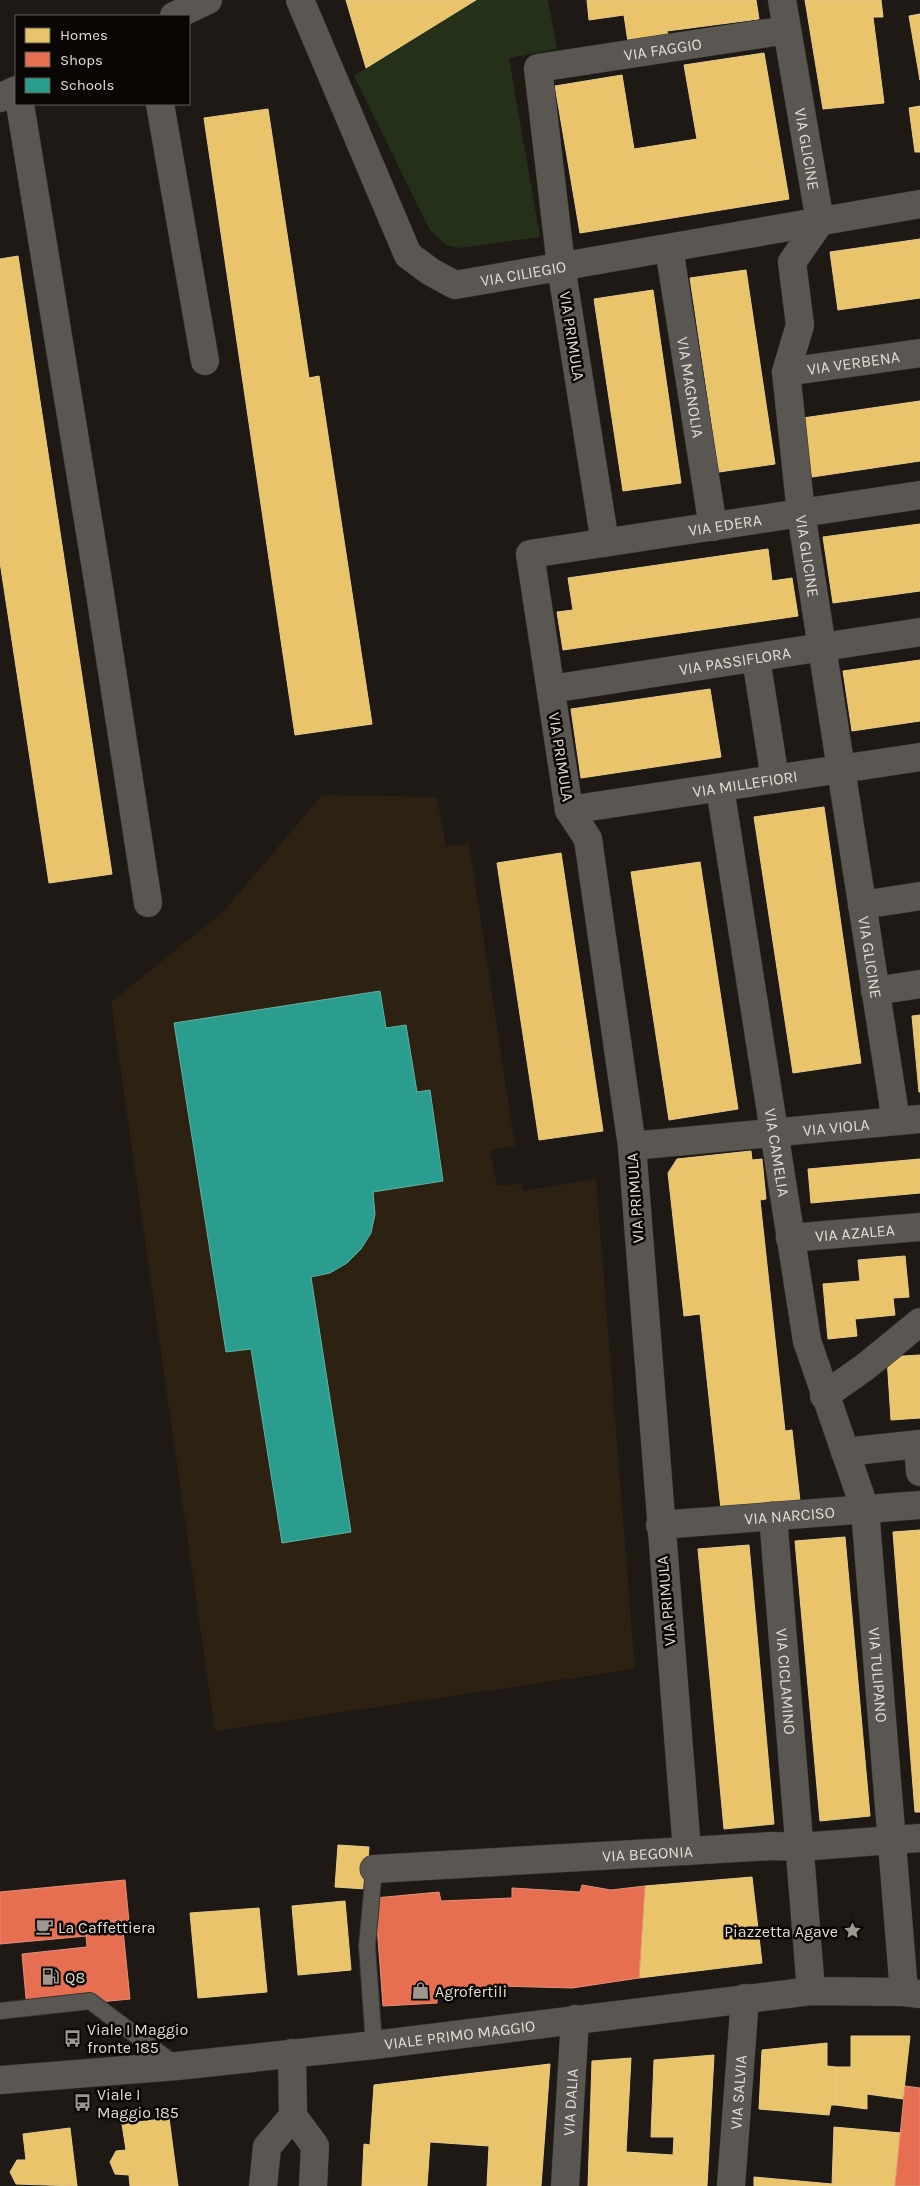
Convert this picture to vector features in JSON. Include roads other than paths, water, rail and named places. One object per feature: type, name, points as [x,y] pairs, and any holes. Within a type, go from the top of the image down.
[{"type":"street","points":[[176,15],[208,0]]},
{"type":"street","name":"VIA CILIEGIO","points":[[300,0],[408,255],[431,272],[455,285],[920,204]]},
{"type":"street","name":"VIA GLICINE","points":[[782,0],[820,222],[792,262],[800,325],[786,372],[801,513],[875,991],[908,1120]]},
{"type":"street","name":"VIA FAGGIO","points":[[538,68],[787,30]]},
{"type":"street","name":"VIA PRIMULA","points":[[538,68],[562,266],[606,543]]},
{"type":"street","points":[[0,98],[15,90]]},
{"type":"street","points":[[20,105],[99,586],[148,903]]},
{"type":"street","points":[[160,105],[205,361]]},
{"type":"street","name":"VIA MAGNOLIA","points":[[669,248],[713,527]]},
{"type":"street","name":"VIA VERBENA","points":[[786,372],[920,353]]},
{"type":"street","name":"VIA EDERA","points":[[530,554],[920,495]]},
{"type":"street","name":"VIA PRIMULA","points":[[530,554],[569,810],[588,839],[632,1146],[660,1525],[687,1851]]},
{"type":"street","name":"VIA PASSIFLORA","points":[[551,689],[920,632]]},
{"type":"street","points":[[756,658],[776,779]]},
{"type":"street","name":"VIA MILLEFIORI","points":[[569,810],[920,757]]},
{"type":"street","name":"VIA CAMELIA","points":[[720,788],[807,1340],[824,1396],[865,1510]]},
{"type":"street","points":[[862,905],[920,896]]},
{"type":"street","points":[[875,991],[920,984]]},
{"type":"street","name":"VIA VIOLA","points":[[632,1146],[908,1120]]},
{"type":"street","name":"VIA AZALEA","points":[[790,1238],[920,1227]]},
{"type":"street","points":[[824,1396],[920,1322]]},
{"type":"street","points":[[844,1452],[919,1454]]},
{"type":"street","name":"VIA NARCISO","points":[[660,1525],[920,1505]]},
{"type":"street","name":"VIA TULIPANO","points":[[865,1510],[892,1840],[912,1993]]},
{"type":"street","name":"VIA CICLAMINO","points":[[773,1516],[811,1991]]},
{"type":"street","name":"VIA BEGONIA","points":[[374,1869],[687,1851],[799,1847],[920,1838]]},
{"type":"street","name":"VIALE PRIMO MAGGIO","points":[[0,2080],[177,2066],[374,2045],[811,1991],[912,1993]]},
{"type":"street","name":"VIA SALVIA","points":[[731,2186],[745,1998]]},
{"type":"street","name":"VIA DALIA","points":[[565,2186],[575,2019]]},
{"type":"street","points":[[292,2053],[293,2116],[315,2146],[312,2186]]},
{"type":"street","points":[[264,2186],[267,2146],[293,2116]]},
{"type":"lane","points":[[374,1869],[367,1946],[374,2045]]},
{"type":"lane","points":[[0,2012],[90,2001],[177,2066]]},
{"type":"place","name":"La Caffettiera","points":[[44,1927]]},
{"type":"place","name":"Piazzetta Agave","points":[[852,1931]]},
{"type":"place","name":"Q8","points":[[51,1977]]},
{"type":"place","name":"Agrofertili","points":[[421,1991]]},
{"type":"place","name":"Viale I Maggio fronte 185","points":[[73,2038]]},
{"type":"place","name":"Viale I Maggio 185","points":[[83,2103]]}]
